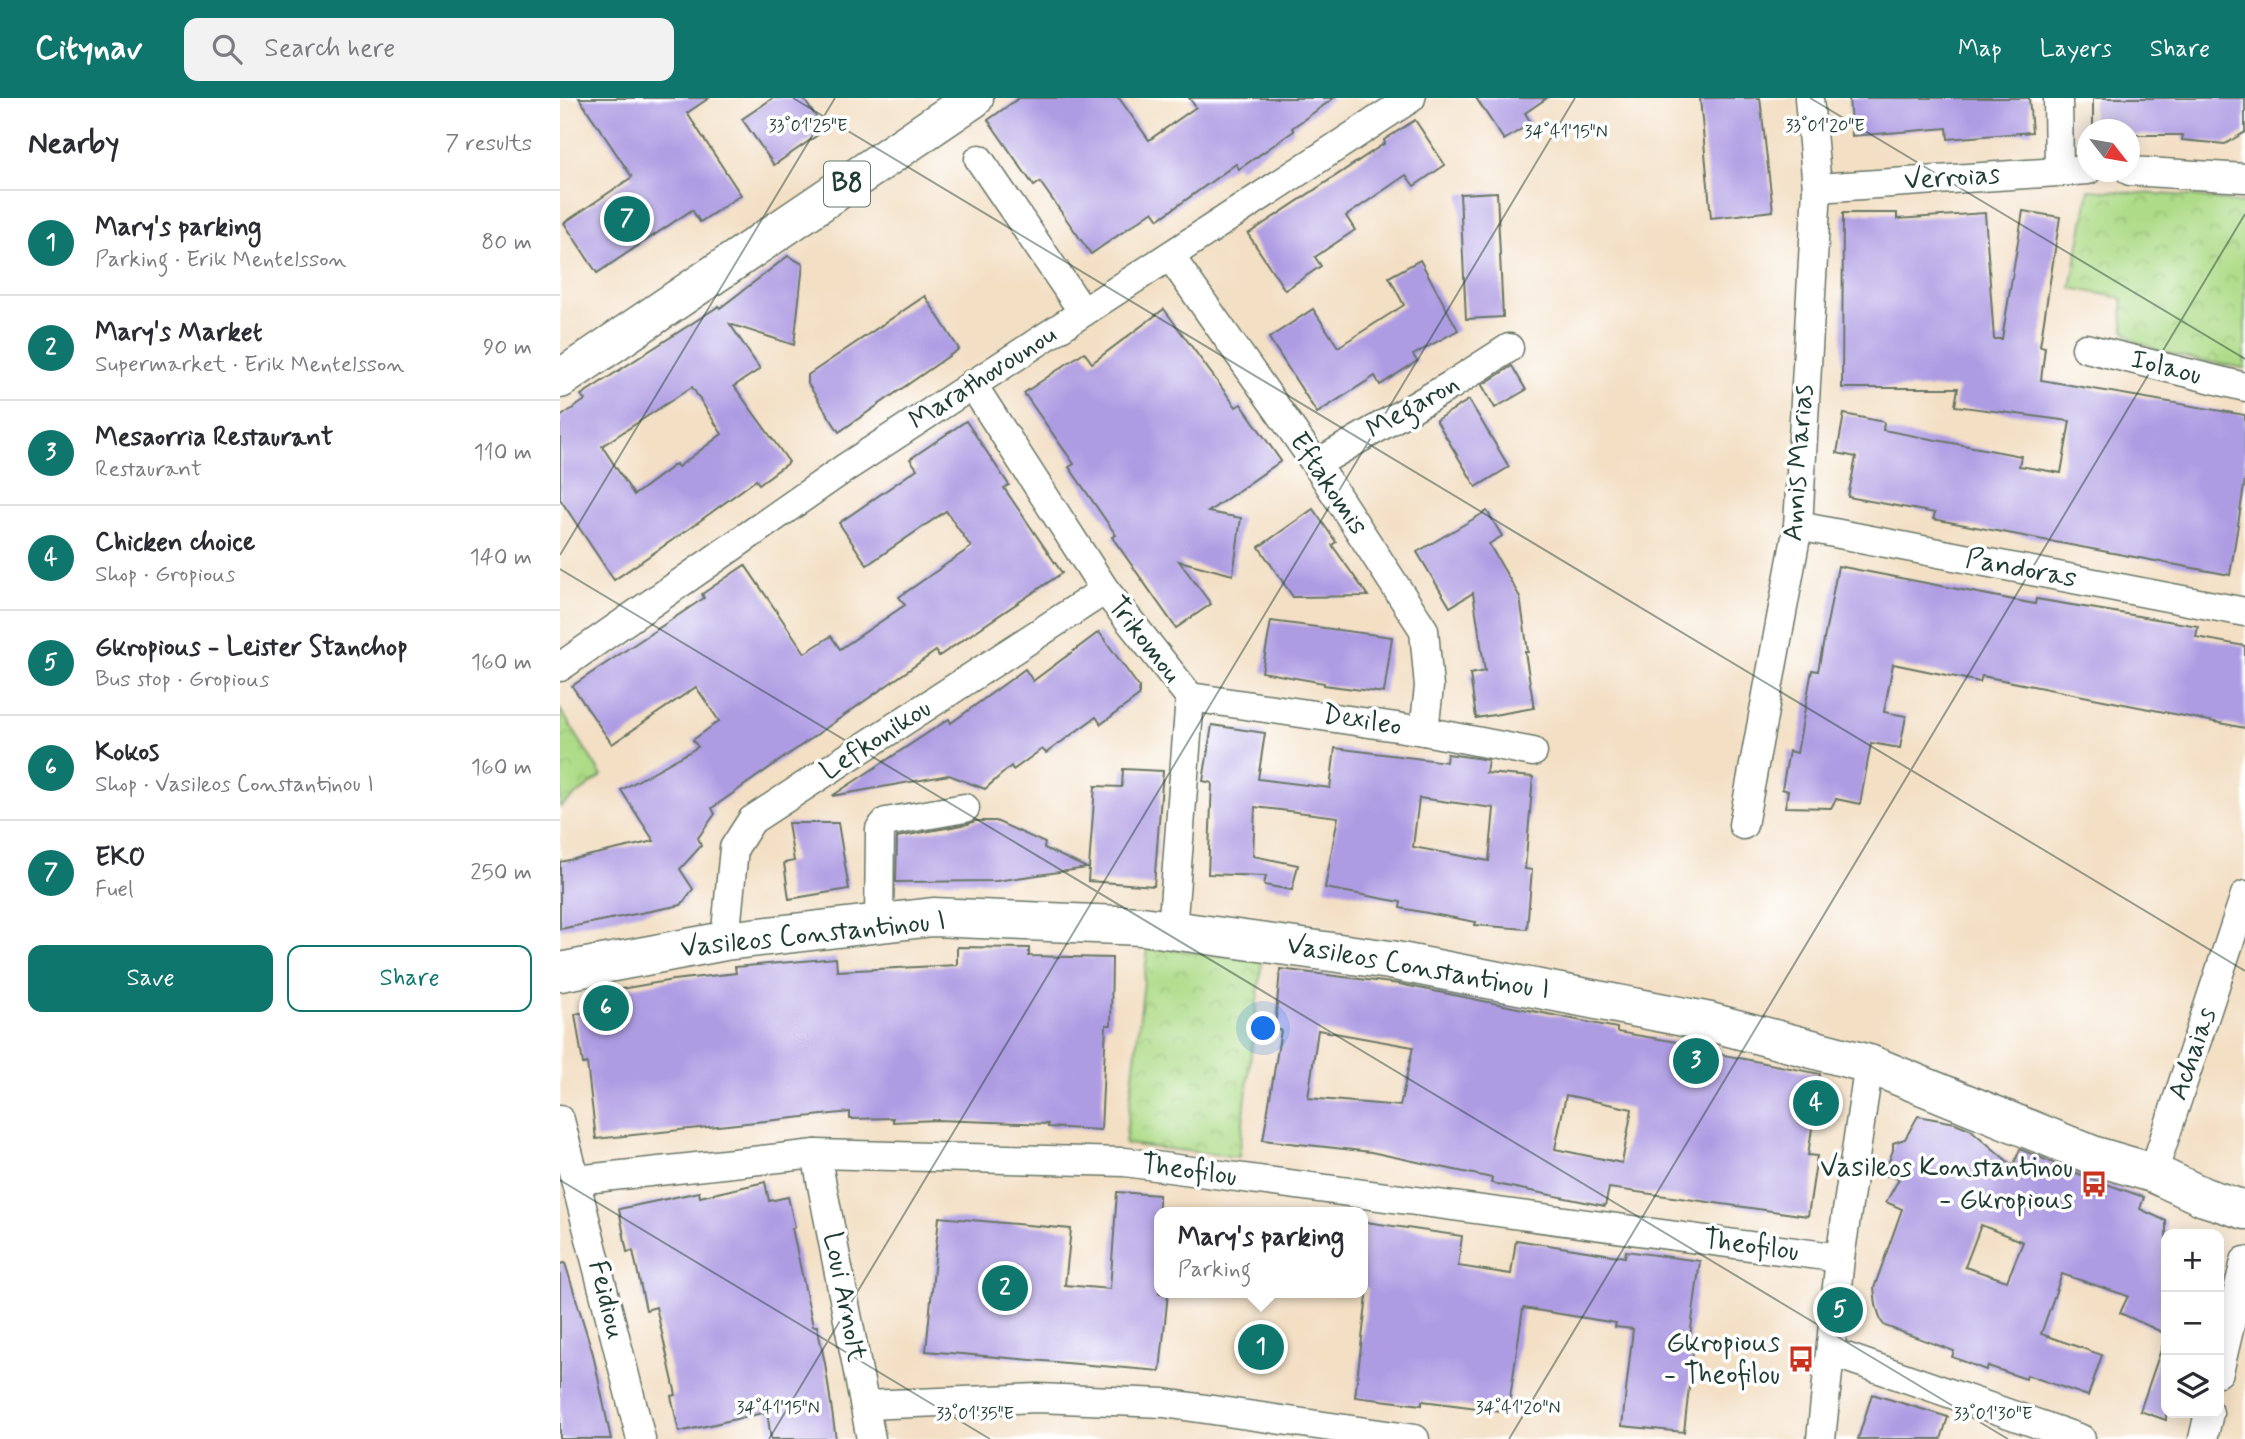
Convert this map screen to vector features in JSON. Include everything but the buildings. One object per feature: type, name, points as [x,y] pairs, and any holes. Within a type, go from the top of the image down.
[{"type":"main road","points":[[560,354],[934,98]]},
{"type":"main road","name":"B8","points":[[560,379],[975,98]]},
{"type":"main road","name":"Vasileos Constantinou I","points":[[560,972],[725,941],[933,917],[1142,926],[1390,960],[1710,1022],[1870,1064],[2095,1156],[2153,1173],[2204,1197],[2245,1210]]},
{"type":"street","name":"Marathovounou","points":[[560,667],[834,476],[1411,98]]},
{"type":"street","name":"Annis Marias","points":[[1743,825],[1798,526],[1817,188],[1809,98]]},
{"type":"street","points":[[2058,98],[2060,171]]},
{"type":"street","points":[[979,159],[1083,312]]},
{"type":"street","name":"Verroias","points":[[1817,188],[2077,170]]},
{"type":"street","points":[[2140,173],[2245,178]]},
{"type":"street","name":"Eftakomis","points":[[1170,256],[1315,464],[1424,630],[1429,687],[1424,731]]},
{"type":"street","name":"Megaron","points":[[1315,464],[1453,384],[1509,348]]},
{"type":"street","name":"Iolaou","points":[[2086,348],[2245,387]]},
{"type":"street","name":"Trikomou","points":[[972,384],[1105,590],[1189,697],[1172,931]]},
{"type":"street","name":"Pandoras","points":[[1798,526],[2245,612]]},
{"type":"street","name":"Lefkonikou","points":[[725,941],[734,848],[752,820],[1105,590]]},
{"type":"street","name":"Dexileo","points":[[1189,697],[1424,731],[1533,752]]},
{"type":"street","points":[[880,923],[880,829],[886,822],[965,808]]},
{"type":"street","name":"Achaias","points":[[2153,1173],[2235,961],[2245,895]]},
{"type":"street","points":[[1821,1439],[1840,1258],[1870,1064]]},
{"type":"street","name":"Feidiou","points":[[560,1120],[641,1439]]},
{"type":"street","name":"Theofilou","points":[[576,1180],[816,1154],[1125,1162],[1840,1258]]},
{"type":"street","name":"Loui Arnolt","points":[[816,1154],[871,1439]]},
{"type":"street","points":[[2223,1355],[2245,1261]]},
{"type":"street","points":[[1831,1352],[2078,1439]]},
{"type":"street","points":[[865,1405],[1038,1398],[1151,1403],[1415,1439]]},
{"type":"street","points":[[2203,1439],[2208,1418]]},
{"type":"green space","points":[[2089,190],[2191,196],[2245,204],[2245,368],[2180,356],[2145,346],[2125,331],[2122,298],[2071,288]]},
{"type":"green space","points":[[560,709],[602,776],[560,807]]},
{"type":"green space","points":[[1148,947],[1262,960],[1239,1157],[1125,1144]]},
{"type":"place","name":"EKO","points":[[627,219]]},
{"type":"place","name":"Kokos","points":[[606,1008]]},
{"type":"place","name":"Mesaorria Restaurant","points":[[1696,1061]]},
{"type":"place","name":"Chicken choice","points":[[1816,1103]]},
{"type":"place","name":"Vasileos Konstantinou - Gkropious","points":[[2094,1184]]},
{"type":"place","name":"Mary's Market","points":[[1005,1288]]},
{"type":"place","name":"Gkropious - Leister Stanchop","points":[[1840,1310]]},
{"type":"place","name":"Mary's parking","points":[[1261,1347]]},
{"type":"place","name":"Gkropious - Theofilou","points":[[1801,1359]]}]
